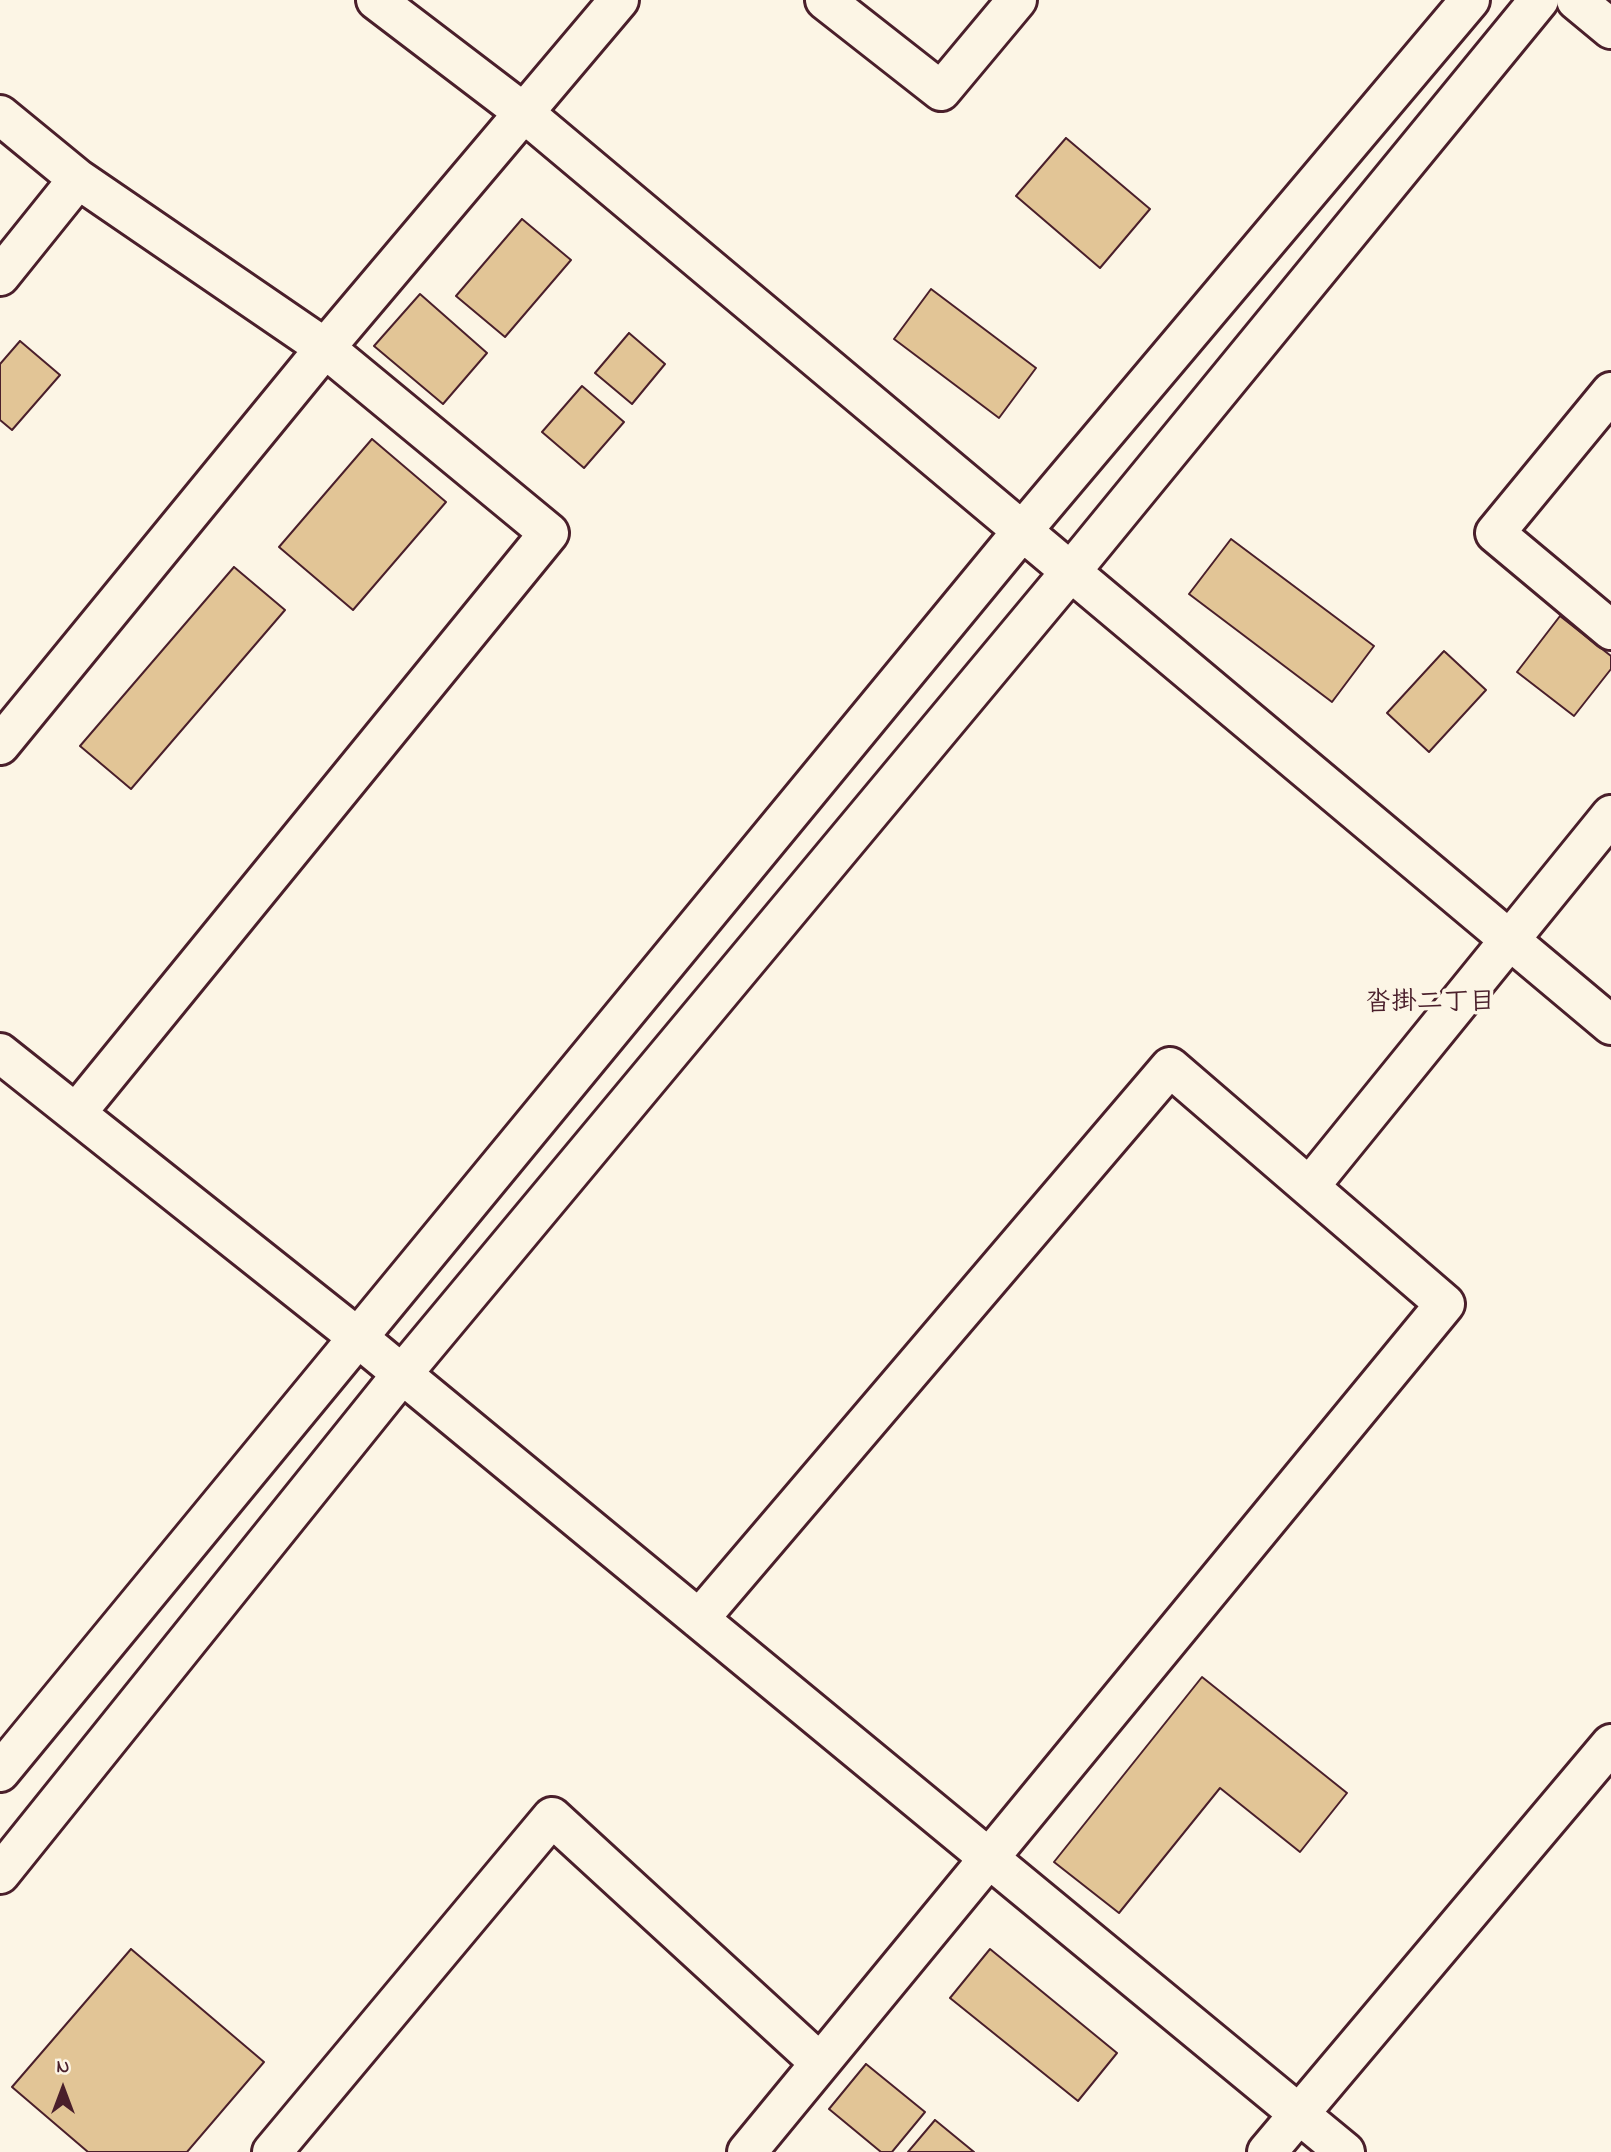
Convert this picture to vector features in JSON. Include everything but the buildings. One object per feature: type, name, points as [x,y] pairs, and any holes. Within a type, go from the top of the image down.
[{"type":"street","points":[[376,0],[523,112],[1611,1025]]},
{"type":"street","points":[[0,745],[325,348],[619,0]]},
{"type":"street","points":[[825,0],[941,91],[1017,0]]},
{"type":"street","points":[[0,1772],[356,1336],[1024,530],[1470,0]]},
{"type":"street","points":[[0,1874],[402,1374],[1072,570],[1539,0]]},
{"type":"street","points":[[1576,0],[1611,29]]},
{"type":"street","points":[[0,115],[78,179],[325,348],[549,533],[77,1112]]},
{"type":"street","points":[[0,276],[78,179]]},
{"type":"street","points":[[1611,391],[1494,533],[1611,629]]},
{"type":"street","points":[[1309,1187],[1611,815]]},
{"type":"street","points":[[0,1053],[356,1336],[1345,2152]]},
{"type":"street","points":[[699,1619],[1170,1068],[1445,1304],[747,2152]]},
{"type":"street","points":[[1267,2152],[1611,1744]]},
{"type":"street","points":[[272,2152],[552,1817],[819,2062]]},
{"type":"district","name":"沓掛二丁目","points":[[1430,1005]]}]
